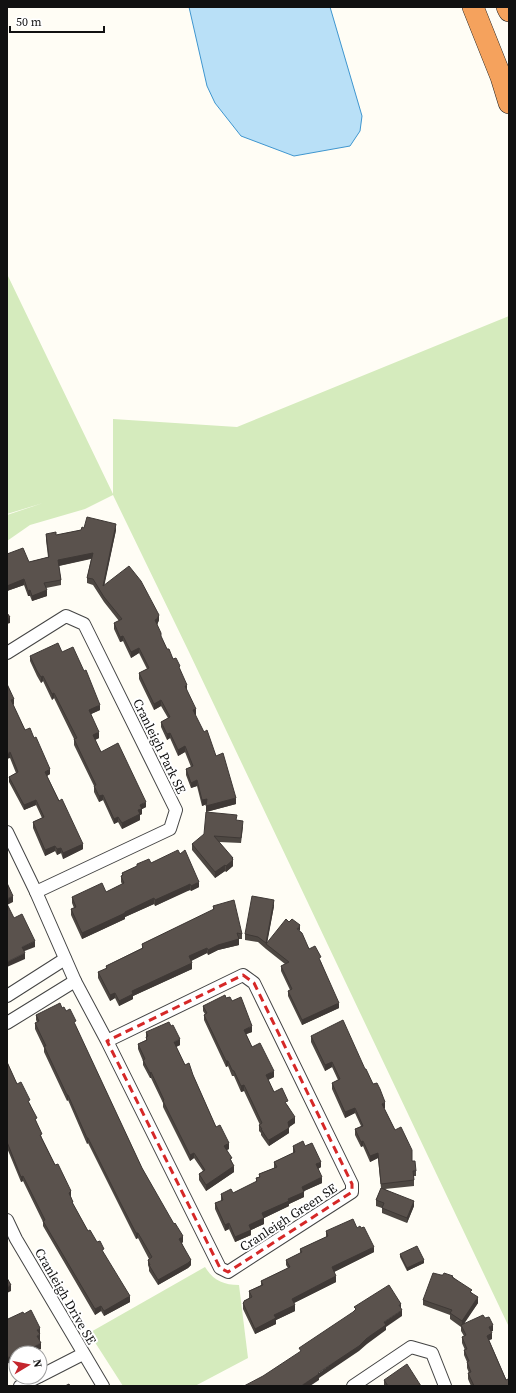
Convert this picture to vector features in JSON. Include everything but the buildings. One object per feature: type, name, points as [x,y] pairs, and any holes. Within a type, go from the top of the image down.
[{"type":"highway","points":[[473,7],[501,77],[509,103]]},
{"type":"highway","points":[[507,7],[509,11]]},
{"type":"street","name":"Cranleigh Park SE","points":[[7,653],[66,616],[84,624],[176,810],[170,829],[36,892]]},
{"type":"street","points":[[7,832],[36,892],[75,981],[7,1023]]},
{"type":"street","points":[[7,996],[65,960]]},
{"type":"street","name":"Cranleigh Green SE","points":[[75,981],[107,1041],[220,1268],[228,1272],[352,1192],[352,1184],[254,983],[243,975],[107,1041]]},
{"type":"street","name":"Cranleigh Drive SE","points":[[7,1220],[16,1239],[103,1386]]},
{"type":"street","points":[[353,1386],[411,1347],[432,1353],[445,1386]]},
{"type":"street","points":[[48,1372],[83,1354]]},
{"type":"highlighted area","points":[[243,975],[254,983],[352,1184],[352,1192],[228,1272],[220,1268],[107,1041]]},
{"type":"green space","points":[[7,274],[113,494],[113,419],[237,427],[509,316],[509,1327],[113,495],[85,509],[30,525],[7,541],[7,515],[43,503],[7,514]]},
{"type":"green space","points":[[205,1267],[211,1275],[219,1281],[239,1285],[248,1358],[195,1386],[123,1386],[89,1333]]},
{"type":"water","points":[[189,7],[330,7],[362,116],[360,131],[350,146],[294,156],[241,136],[215,103],[207,86]]}]
